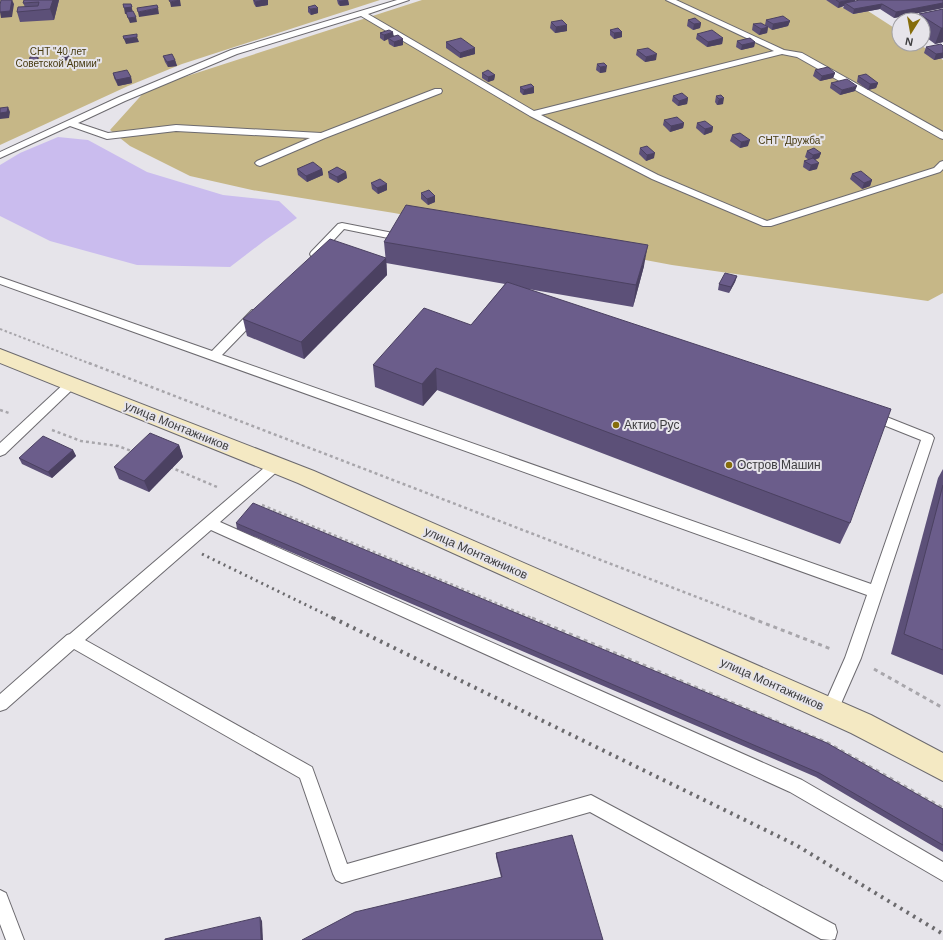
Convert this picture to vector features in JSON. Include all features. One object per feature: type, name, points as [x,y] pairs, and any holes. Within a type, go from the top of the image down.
[{"type":"main road","name":"улица Монтажников","points":[[0,356],[314,480],[830,710],[860,724],[943,768]]},
{"type":"lane","points":[[0,155],[122,99],[234,52],[405,0]]},
{"type":"lane","points":[[670,0],[782,52],[799,55],[806,58],[943,136]]},
{"type":"lane","points":[[361,14],[533,114],[655,177],[767,224],[937,170],[943,164]]},
{"type":"lane","points":[[533,114],[782,52]]},
{"type":"lane","points":[[260,163],[322,136],[438,91]]},
{"type":"lane","points":[[70,123],[107,136],[176,128],[322,136]]},
{"type":"lane","points":[[309,260],[342,226],[393,236]]},
{"type":"lane","points":[[0,280],[876,592]]},
{"type":"lane","points":[[214,356],[264,305]]},
{"type":"lane","points":[[0,451],[71,384]]},
{"type":"lane","points":[[830,710],[853,658],[928,438],[856,410]]},
{"type":"lane","points":[[0,704],[72,640],[276,465]]},
{"type":"lane","points":[[209,523],[796,786],[943,872]]},
{"type":"lane","points":[[72,640],[306,773],[342,874],[591,803],[828,932]]},
{"type":"lane","points":[[0,899],[15,940]]},
{"type":"path","points":[[0,329],[853,658],[943,708]]},
{"type":"path","points":[[0,410],[12,415]]},
{"type":"path","points":[[46,428],[81,441],[118,446],[140,454]]},
{"type":"path","points":[[168,466],[828,743],[943,808]]},
{"type":"green space","name":"СНТ \"40 лет Советской Армии\"","points":[[0,0],[380,0],[182,64],[128,86],[0,145]]},
{"type":"green space","name":"СНТ \"Дружба\"","points":[[422,0],[826,0],[853,14],[868,11],[891,26],[891,52],[931,52],[943,60],[943,293],[928,301],[672,265],[394,213],[252,190],[190,176],[130,146],[110,130],[147,89]]},
{"type":"shaded area","points":[[58,137],[88,140],[147,172],[223,195],[279,201],[297,218],[230,267],[137,265],[50,241],[0,216],[0,165],[20,153]]},
{"type":"building","points":[[1,0],[12,0],[10,11],[0,12]]},
{"type":"building","points":[[24,0],[53,0],[50,9],[17,12],[18,7],[38,6],[39,2],[23,3]]},
{"type":"building","points":[[169,0],[180,0],[170,2]]},
{"type":"building","points":[[836,0],[851,0],[839,2]]},
{"type":"building","points":[[860,0],[943,0],[943,3],[896,12],[882,4],[854,9],[845,3]]},
{"type":"building","points":[[123,4],[131,4],[132,7],[124,8]]},
{"type":"building","points":[[157,5],[158,8],[138,12],[137,8]]},
{"type":"building","points":[[315,5],[318,8],[310,9],[308,7]]},
{"type":"building","points":[[943,9],[943,28],[931,22],[931,12],[929,12]]},
{"type":"building","points":[[133,11],[136,17],[128,18],[126,12]]},
{"type":"building","points":[[783,16],[790,21],[773,24],[766,20]]},
{"type":"building","points":[[695,18],[701,23],[694,24],[688,20]]},
{"type":"building","points":[[562,20],[567,25],[556,27],[551,22]]},
{"type":"building","points":[[761,23],[768,27],[761,29],[753,24]]},
{"type":"building","points":[[618,28],[622,32],[614,33],[610,30]]},
{"type":"building","points":[[389,30],[393,32],[384,35],[380,33]]},
{"type":"building","points":[[712,30],[723,38],[708,42],[697,34]]},
{"type":"building","points":[[137,34],[137,37],[124,39],[123,36]]},
{"type":"building","points":[[398,35],[403,39],[394,42],[388,38]]},
{"type":"building","points":[[461,38],[475,48],[460,53],[446,42]]},
{"type":"building","points":[[750,38],[755,42],[742,45],[737,41]]},
{"type":"building","points":[[941,44],[943,46],[943,53],[936,54],[931,50],[931,46]]},
{"type":"building","points":[[648,48],[657,54],[646,57],[637,50]]},
{"type":"building","points":[[60,50],[69,50],[68,55],[60,56]]},
{"type":"building","points":[[172,54],[175,60],[167,62],[163,56]]},
{"type":"building","points":[[30,57],[38,57],[37,62],[29,62]]},
{"type":"building","points":[[604,63],[607,66],[600,67],[597,64]]},
{"type":"building","points":[[828,67],[835,73],[822,76],[815,70]]},
{"type":"building","points":[[127,70],[131,77],[116,80],[113,73]]},
{"type":"building","points":[[488,70],[495,75],[488,77],[482,73]]},
{"type":"building","points":[[866,74],[878,83],[870,84],[858,76]]},
{"type":"building","points":[[847,79],[857,86],[842,90],[831,83]]},
{"type":"building","points":[[531,84],[534,87],[524,90],[520,87]]},
{"type":"building","points":[[682,93],[688,98],[679,101],[673,96]]},
{"type":"building","points":[[721,95],[724,98],[719,99],[716,96]]},
{"type":"building","points":[[8,107],[7,112],[0,113],[0,108]]},
{"type":"building","points":[[677,117],[684,123],[671,126],[664,120]]},
{"type":"building","points":[[705,121],[713,127],[705,129],[697,123]]},
{"type":"building","points":[[740,133],[750,140],[741,142],[732,135]]},
{"type":"building","points":[[647,146],[655,153],[647,155],[640,148]]},
{"type":"building","points":[[814,148],[821,153],[813,155],[807,151]]},
{"type":"building","points":[[813,158],[819,163],[811,165],[804,161]]},
{"type":"building","points":[[313,162],[322,169],[306,176],[297,169]]},
{"type":"building","points":[[337,167],[346,172],[337,177],[328,172]]},
{"type":"building","points":[[861,171],[872,180],[864,183],[852,174]]},
{"type":"building","points":[[380,179],[387,184],[377,188],[371,183]]},
{"type":"building","points":[[429,190],[435,196],[427,199],[421,193]]},
{"type":"building","points":[[406,205],[648,245],[636,285],[384,242]]},
{"type":"building","points":[[330,239],[386,258],[301,342],[243,319]]},
{"type":"building","points":[[725,273],[737,276],[731,287],[719,284]]},
{"type":"building","points":[[507,282],[891,409],[850,523],[436,368],[422,384],[373,365],[424,308],[471,325]]},
{"type":"building","points":[[150,433],[179,445],[144,481],[114,467]]},
{"type":"building","points":[[43,436],[73,450],[48,472],[19,458]]},
{"type":"building","points":[[943,485],[943,650],[904,634]]},
{"type":"building","points":[[253,503],[827,743],[943,809],[943,845],[819,773],[236,523]]},
{"type":"building","points":[[572,835],[603,940],[302,940],[355,912],[502,877],[496,853]]},
{"type":"building","points":[[260,917],[261,940],[165,940],[165,939]]},
{"type":"railway","points":[[202,554],[335,619]]},
{"type":"railway","points":[[333,618],[796,845],[943,934]]},
{"type":"place","name":"Актио Рус","points":[[616,425]]},
{"type":"place","name":"Остров Машин","points":[[729,465]]}]
